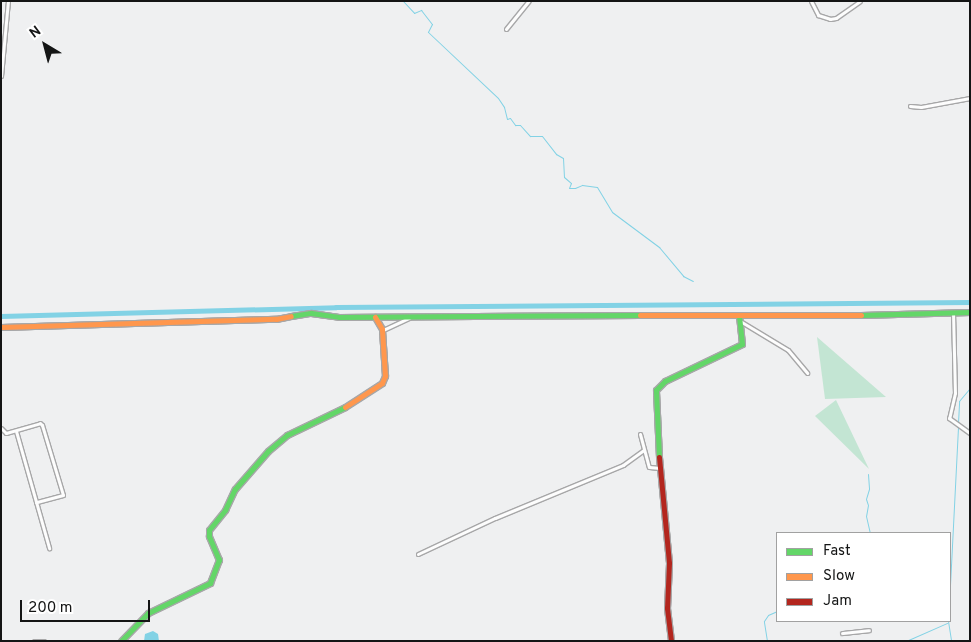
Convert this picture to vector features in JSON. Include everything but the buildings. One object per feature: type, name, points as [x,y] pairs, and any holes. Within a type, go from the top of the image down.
[{"type":"street","points":[[1,76],[8,1]]},
{"type":"street","points":[[506,29],[529,1]]},
{"type":"street","points":[[811,1],[818,15],[830,19],[836,18],[860,1]]},
{"type":"street","points":[[910,106],[920,107],[970,98]]},
{"type":"street","points":[[953,312],[955,393],[949,418],[956,421],[970,433]]},
{"type":"street","points":[[1,327],[276,319],[310,313],[339,317],[739,318],[892,316],[970,312]]},
{"type":"street","points":[[121,641],[148,613],[212,581],[219,560],[209,536],[209,530],[225,510],[235,489],[252,468],[286,435],[328,414],[334,414],[382,383],[385,376],[382,330],[375,317]]},
{"type":"street","points":[[382,330],[413,317]]},
{"type":"street","points":[[739,318],[788,350],[807,373]]},
{"type":"street","points":[[671,641],[667,608],[668,563],[656,390],[665,381],[742,344],[739,318]]},
{"type":"street","points":[[1,428],[6,433],[40,423],[42,425],[63,495],[36,502]]},
{"type":"street","points":[[16,431],[49,548]]},
{"type":"street","points":[[640,434],[649,467],[660,468]]},
{"type":"street","points":[[418,554],[495,518],[622,465],[644,450]]},
{"type":"street","points":[[845,632],[868,631]]},
{"type":"street","points":[[34,641],[44,641]]},
{"type":"green space","points":[[817,337],[886,397],[825,399]]},
{"type":"green space","points":[[836,400],[869,469],[815,416]]},
{"type":"water","points":[[153,631],[158,634],[159,641],[144,641],[145,634]]},
{"type":"waterway","points":[[403,1],[414,13],[421,10],[432,24],[428,32],[498,98],[504,107],[507,119],[510,118],[515,125],[520,125],[530,136],[542,136],[556,154],[563,158],[564,177],[571,183],[569,188],[582,185],[597,187],[612,212],[659,247],[683,276],[693,281]]},
{"type":"waterway","points":[[1,316],[336,307],[970,302]]},
{"type":"waterway","points":[[958,423],[959,401],[970,388]]},
{"type":"waterway","points":[[951,565],[958,427]]},
{"type":"waterway","points":[[868,474],[869,489],[866,499],[868,505],[866,516],[870,532]]},
{"type":"waterway","points":[[767,641],[764,621],[768,615],[776,611]]},
{"type":"waterway","points":[[948,622],[951,641]]},
{"type":"waterway","points":[[906,641],[947,623]]},
{"type":"traffic: fast","points":[[861,315],[970,312]]},
{"type":"traffic: fast","points":[[291,316],[311,313],[339,317],[640,315]]},
{"type":"traffic: fast","points":[[659,457],[656,390],[665,381],[742,344],[739,315]]},
{"type":"traffic: fast","points":[[121,641],[148,613],[210,583],[219,560],[209,536],[209,530],[225,510],[235,489],[268,451],[287,435],[345,407]]},
{"type":"traffic: slow","points":[[640,315],[861,315]]},
{"type":"traffic: slow","points":[[1,327],[276,319],[291,316]]},
{"type":"traffic: slow","points":[[345,407],[382,383],[385,376],[382,329],[375,317]]},
{"type":"traffic: jam","points":[[659,457],[669,563],[667,608],[671,641]]}]
